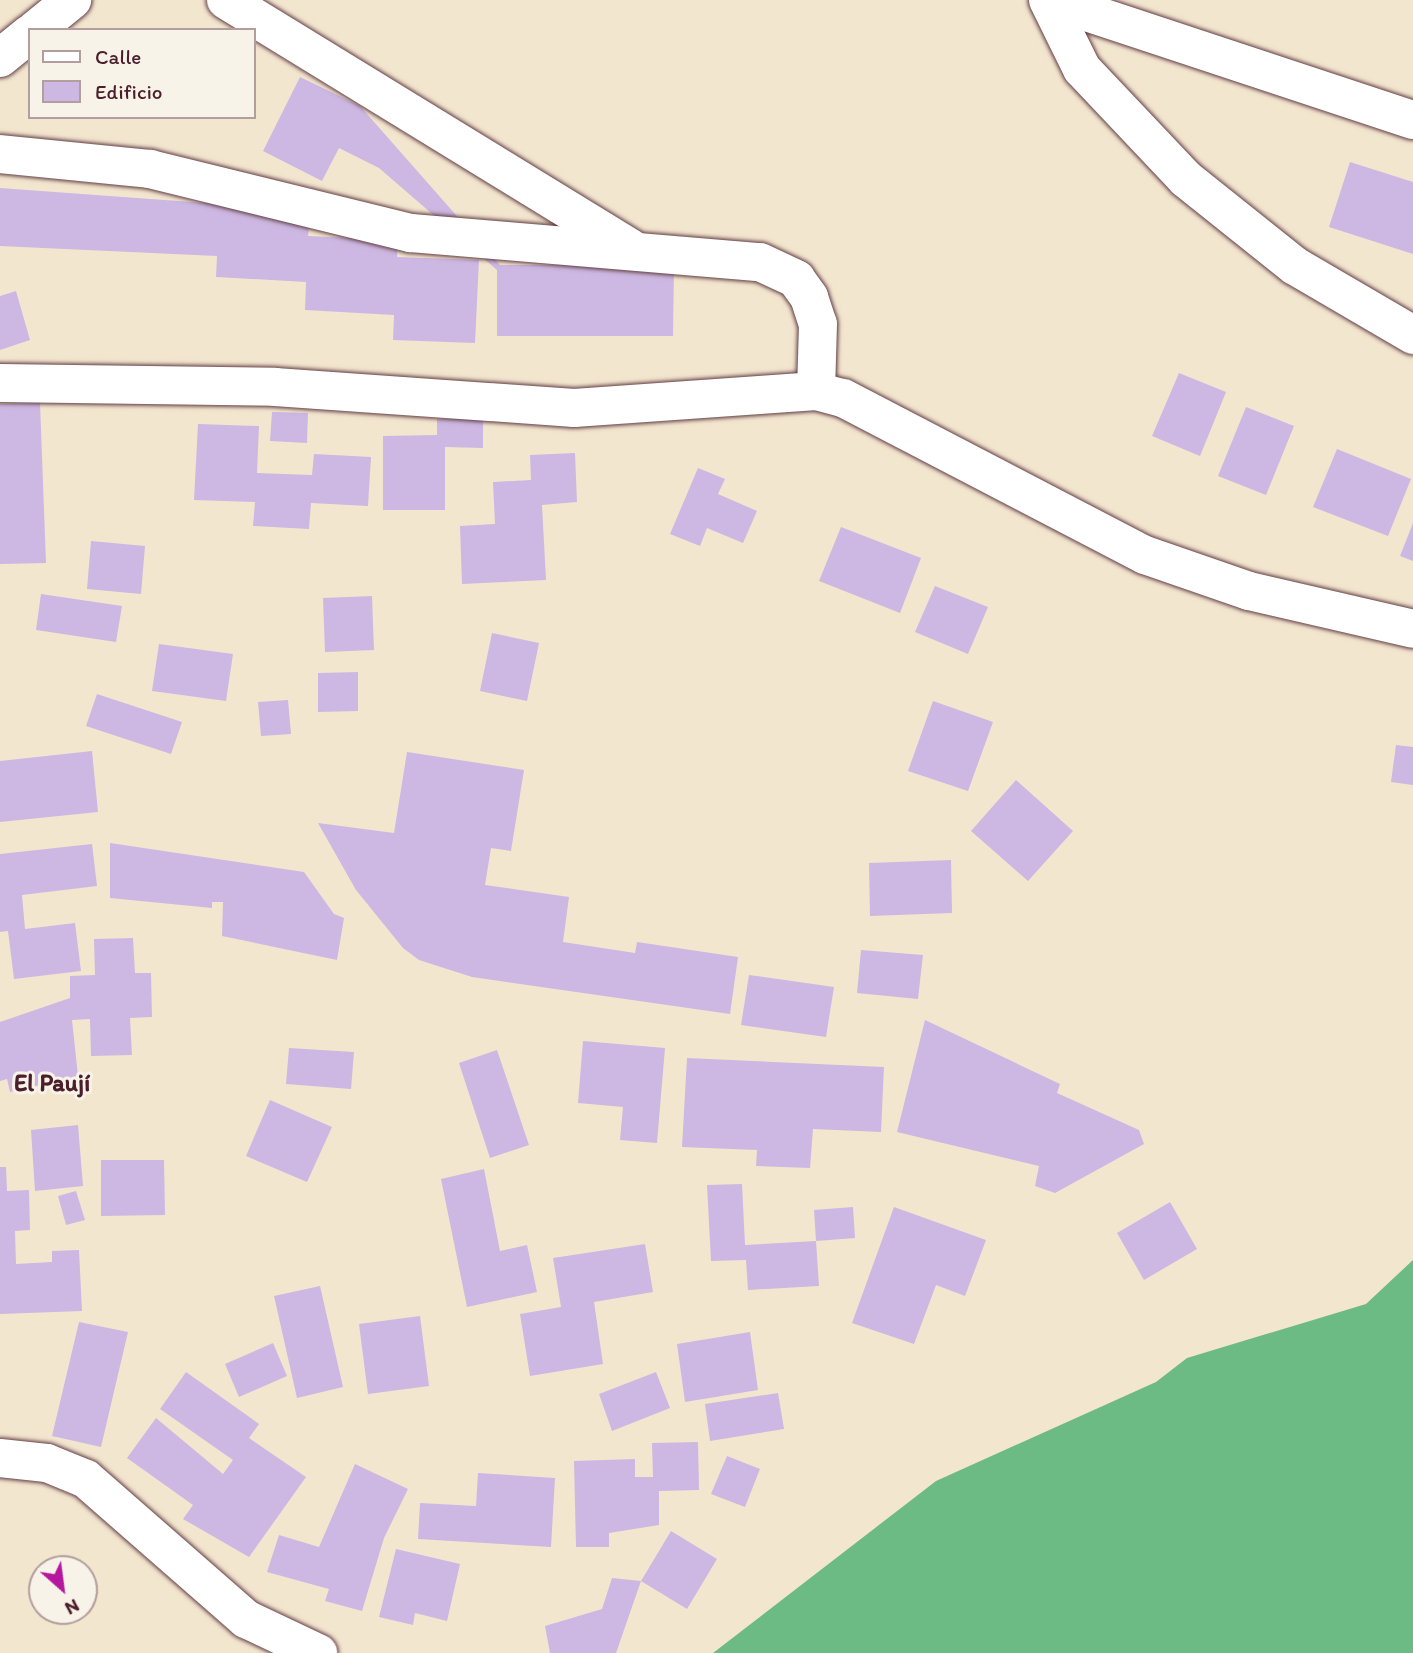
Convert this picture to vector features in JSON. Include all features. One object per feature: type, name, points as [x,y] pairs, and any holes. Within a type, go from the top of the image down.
[{"type":"street","points":[[37,28],[72,0]]},
{"type":"street","points":[[226,0],[635,251]]},
{"type":"street","points":[[1049,0],[1413,120]]},
{"type":"street","points":[[1049,0],[1082,69],[1186,180],[1295,265],[1413,335]]},
{"type":"street","points":[[0,58],[28,36]]},
{"type":"street","points":[[0,154],[150,169],[411,233],[760,262],[796,279],[818,324],[816,391]]},
{"type":"street","points":[[0,383],[275,387],[573,408],[816,391],[844,398],[1145,555],[1249,591],[1413,629]]},
{"type":"street","points":[[0,1458],[47,1462],[86,1479],[246,1619],[318,1653]]},
{"type":"green space","points":[[1413,1260],[1413,1653],[713,1653],[936,1481],[1156,1382],[1187,1358],[1366,1304]]},
{"type":"building","points":[[300,77],[360,106],[500,265],[674,265],[673,336],[497,336],[497,270],[379,168],[339,148],[322,181],[263,151]]},
{"type":"building","points":[[1350,162],[1413,182],[1413,254],[1329,227]]},
{"type":"building","points":[[0,188],[219,204],[310,218],[308,236],[398,240],[397,257],[479,260],[475,343],[393,340],[394,315],[305,310],[306,282],[216,277],[217,256],[0,246]]},
{"type":"building","points":[[16,291],[30,340],[0,350],[0,296]]},
{"type":"building","points":[[1179,373],[1226,392],[1200,456],[1152,436]]},
{"type":"building","points":[[40,403],[46,563],[0,564],[0,404]]},
{"type":"building","points":[[1246,407],[1294,426],[1266,495],[1218,476]]},
{"type":"building","points":[[272,412],[308,413],[307,443],[270,441]]},
{"type":"building","points":[[437,419],[483,419],[483,448],[445,447],[445,510],[383,510],[383,436],[437,435]]},
{"type":"building","points":[[198,424],[259,426],[257,473],[312,475],[314,454],[371,457],[368,506],[311,503],[309,529],[253,526],[255,502],[194,500]]},
{"type":"building","points":[[1337,449],[1411,479],[1388,536],[1313,507]]},
{"type":"building","points":[[575,453],[577,502],[542,505],[546,580],[462,584],[460,526],[495,524],[493,482],[531,480],[530,455]]},
{"type":"building","points":[[698,468],[725,479],[718,494],[757,511],[743,543],[707,528],[700,546],[670,534]]},
{"type":"building","points":[[1413,523],[1413,561],[1400,556]]},
{"type":"building","points":[[841,527],[921,558],[900,613],[819,581]]},
{"type":"building","points":[[91,541],[145,546],[141,594],[87,589]]},
{"type":"building","points":[[935,586],[988,607],[968,654],[915,632]]},
{"type":"building","points":[[41,594],[122,606],[116,642],[36,630]]},
{"type":"building","points":[[372,596],[374,650],[325,652],[323,598]]},
{"type":"building","points":[[492,633],[539,643],[527,701],[480,691]]},
{"type":"building","points":[[159,644],[233,654],[226,701],[152,691]]},
{"type":"building","points":[[358,672],[358,711],[318,712],[318,673]]},
{"type":"building","points":[[97,694],[182,722],[171,754],[86,726]]},
{"type":"building","points":[[288,700],[291,734],[261,736],[258,702]]},
{"type":"building","points":[[933,701],[993,722],[968,791],[908,771]]},
{"type":"building","points":[[1396,745],[1413,747],[1413,785],[1391,782]]},
{"type":"building","points":[[92,751],[98,812],[0,822],[0,761]]},
{"type":"building","points":[[407,752],[524,770],[511,851],[491,848],[485,885],[569,897],[563,942],[635,953],[637,942],[738,957],[730,1014],[472,977],[419,960],[403,948],[356,890],[318,823],[394,833]]},
{"type":"building","points":[[1016,780],[1073,831],[1028,881],[971,831]]},
{"type":"building","points":[[110,843],[304,872],[334,914],[344,918],[337,960],[222,936],[223,902],[212,902],[212,908],[110,898]]},
{"type":"building","points":[[92,844],[97,886],[22,895],[25,929],[75,923],[81,971],[14,979],[8,931],[0,932],[0,854]]},
{"type":"building","points":[[951,860],[952,913],[870,916],[869,863]]},
{"type":"building","points":[[133,938],[135,973],[151,973],[152,1017],[130,1018],[132,1055],[91,1056],[90,1019],[72,1020],[78,1076],[10,1092],[7,1079],[0,1081],[0,1022],[70,998],[70,976],[95,975],[94,939]]},
{"type":"building","points":[[861,950],[923,955],[918,999],[857,993]]},
{"type":"building","points":[[749,975],[834,987],[826,1037],[741,1025]]},
{"type":"building","points":[[925,1020],[1060,1084],[1057,1093],[1139,1130],[1144,1144],[1055,1193],[1035,1186],[1039,1166],[897,1132]]},
{"type":"building","points":[[583,1041],[665,1048],[657,1143],[620,1140],[623,1107],[578,1103]]},
{"type":"building","points":[[289,1048],[354,1052],[351,1089],[286,1084]]},
{"type":"building","points":[[497,1050],[529,1145],[490,1158],[459,1063]]},
{"type":"building","points":[[687,1058],[884,1067],[881,1132],[813,1129],[810,1168],[756,1166],[757,1150],[682,1147]]},
{"type":"building","points":[[270,1100],[332,1127],[307,1182],[246,1156]]},
{"type":"building","points":[[78,1125],[83,1186],[35,1191],[31,1130]]},
{"type":"building","points":[[101,1160],[164,1160],[165,1215],[101,1216]]},
{"type":"building","points":[[0,1167],[6,1167],[7,1191],[29,1190],[30,1230],[15,1231],[16,1264],[52,1262],[52,1251],[79,1250],[82,1311],[0,1314]]},
{"type":"building","points":[[484,1169],[500,1251],[527,1245],[537,1292],[467,1307],[441,1179]]},
{"type":"building","points":[[742,1184],[745,1245],[816,1241],[819,1286],[748,1290],[746,1260],[711,1261],[707,1185]]},
{"type":"building","points":[[76,1191],[85,1220],[66,1225],[58,1196]]},
{"type":"building","points":[[1170,1202],[1197,1249],[1144,1280],[1117,1233]]},
{"type":"building","points":[[853,1207],[855,1238],[816,1241],[814,1210]]},
{"type":"building","points":[[894,1207],[986,1240],[965,1296],[936,1285],[914,1344],[852,1323]]},
{"type":"building","points":[[645,1244],[653,1292],[594,1302],[603,1364],[530,1376],[520,1314],[561,1307],[553,1258]]},
{"type":"building","points":[[320,1286],[343,1387],[297,1398],[274,1296]]},
{"type":"building","points":[[420,1316],[429,1386],[368,1394],[359,1324]]},
{"type":"building","points":[[79,1322],[128,1332],[101,1447],[52,1436]]},
{"type":"building","points":[[750,1332],[758,1390],[685,1402],[677,1344]]},
{"type":"building","points":[[273,1343],[287,1376],[239,1397],[225,1364]]},
{"type":"building","points":[[186,1372],[259,1424],[249,1438],[306,1477],[249,1557],[183,1519],[193,1505],[127,1458],[156,1418],[223,1474],[233,1460],[160,1409]]},
{"type":"building","points":[[656,1372],[670,1408],[612,1431],[599,1394]]},
{"type":"building","points":[[778,1393],[784,1429],[710,1441],[705,1404]]},
{"type":"building","points":[[698,1442],[699,1490],[659,1491],[659,1525],[609,1533],[609,1547],[576,1547],[574,1461],[635,1459],[635,1477],[653,1477],[652,1443]]},
{"type":"building","points":[[727,1456],[760,1469],[745,1507],[711,1494]]},
{"type":"building","points":[[355,1464],[408,1489],[384,1538],[362,1611],[325,1601],[329,1589],[267,1572],[279,1535],[319,1547]]},
{"type":"building","points":[[478,1473],[555,1478],[551,1547],[418,1539],[420,1503],[476,1506]]},
{"type":"building","points":[[671,1531],[717,1559],[687,1609],[641,1581]]},
{"type":"building","points":[[396,1549],[460,1564],[447,1621],[415,1613],[413,1625],[379,1617]]},
{"type":"building","points":[[612,1578],[641,1581],[616,1653],[550,1653],[545,1626],[602,1609]]},
{"type":"district","name":"El Paují","points":[[52,1083]]}]
